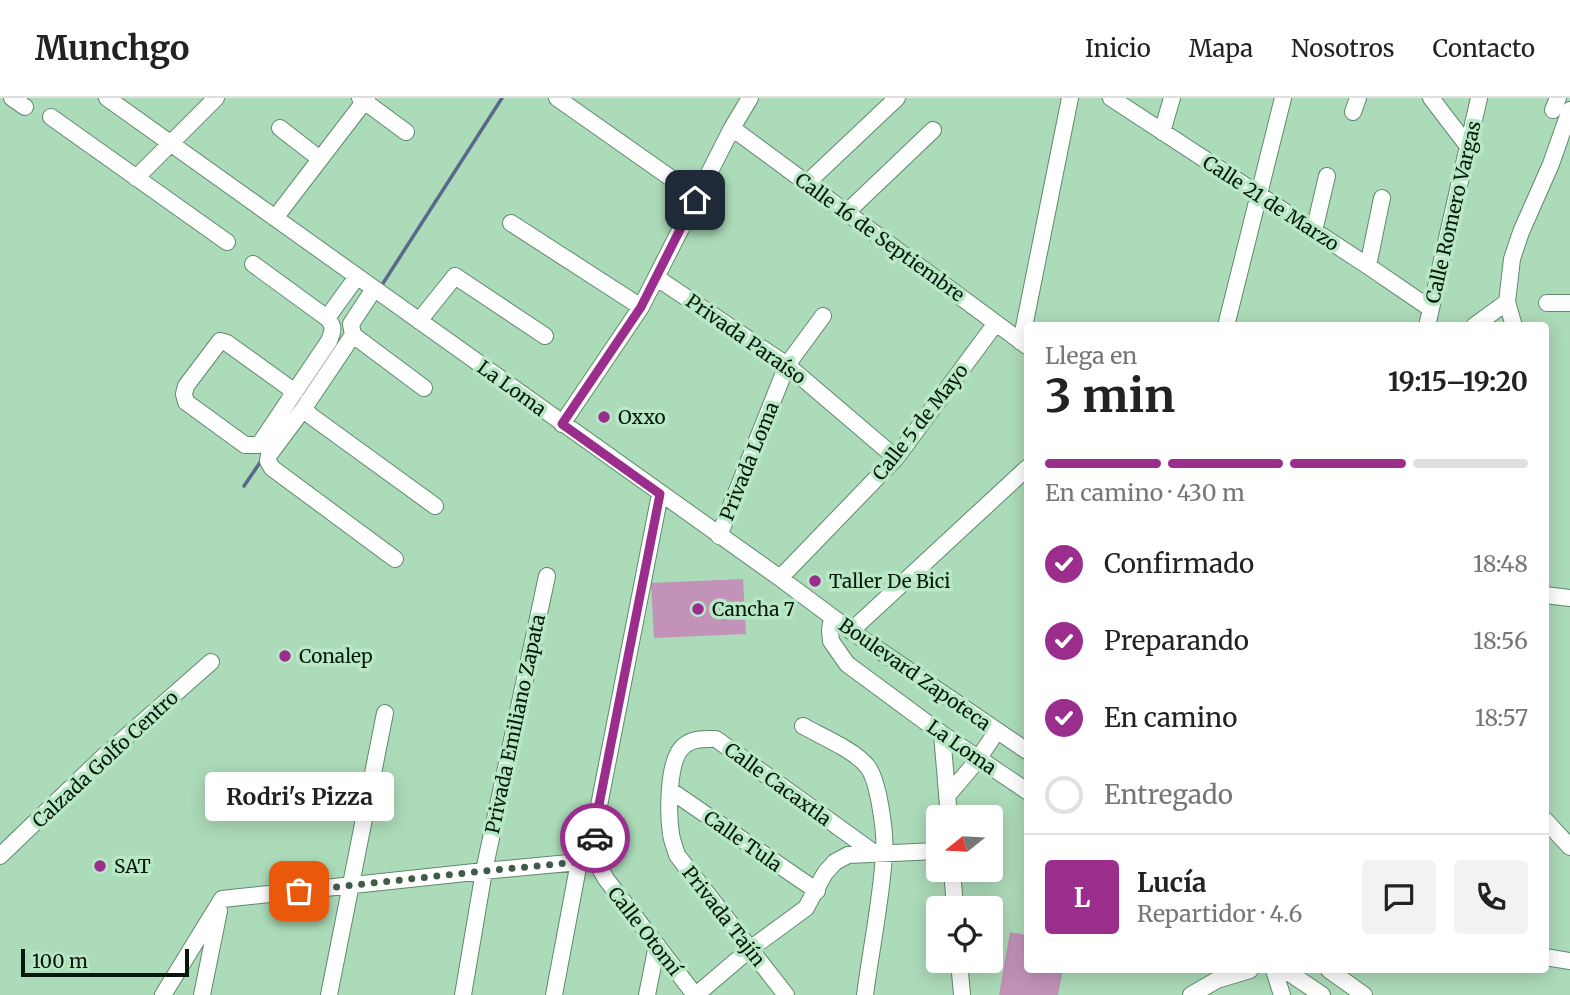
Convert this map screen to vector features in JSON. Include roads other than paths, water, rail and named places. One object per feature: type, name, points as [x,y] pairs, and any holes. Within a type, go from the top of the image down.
[{"type":"street","name":"La Loma","points":[[107,98],[832,617],[831,641],[846,664],[942,734],[1024,789]]},
{"type":"street","points":[[136,178],[216,98]]},
{"type":"street","points":[[557,98],[689,191],[695,200]]},
{"type":"street","points":[[807,183],[897,98]]},
{"type":"street","points":[[1028,322],[1070,98]]},
{"type":"street","name":"Calle 21 de Marzo","points":[[1111,98],[1368,266],[1429,317]]},
{"type":"street","points":[[1162,132],[1172,98]]},
{"type":"street","points":[[1227,322],[1283,98]]},
{"type":"street","points":[[1431,98],[1468,145]]},
{"type":"street","name":"Calle Romero Vargas","points":[[1429,317],[1479,98]]},
{"type":"street","points":[[275,218],[364,99],[406,132]]},
{"type":"street","points":[[562,424],[641,307],[748,99]]},
{"type":"street","points":[[1513,322],[1507,302],[1512,259],[1551,164],[1560,106]]},
{"type":"street","points":[[51,117],[226,242]]},
{"type":"street","points":[[280,128],[320,159]]},
{"type":"street","name":"Calle 16 de Septiembre","points":[[732,128],[1024,344]]},
{"type":"street","points":[[846,213],[933,130]]},
{"type":"street","points":[[1314,231],[1328,176]]},
{"type":"street","points":[[1368,266],[1382,198]]},
{"type":"street","points":[[511,223],[641,307]]},
{"type":"street","points":[[253,264],[333,324],[329,341],[295,392],[259,445],[245,445],[186,402],[186,386],[220,341],[227,343],[295,392]]},
{"type":"street","points":[[419,321],[455,276],[545,336]]},
{"type":"street","points":[[327,318],[356,278]]},
{"type":"street","name":"Privada Paraíso","points":[[657,278],[788,365],[896,458]]},
{"type":"street","points":[[374,289],[351,324],[353,335],[424,387]]},
{"type":"street","points":[[1480,322],[1507,302]]},
{"type":"street","points":[[1548,303],[1570,303]]},
{"type":"street","name":"Privada Loma","points":[[719,536],[788,365],[822,316]]},
{"type":"street","name":"Calle 5 de Mayo","points":[[780,578],[896,458],[996,323]]},
{"type":"street","points":[[353,335],[269,455],[268,461],[272,468],[395,559]]},
{"type":"street","points":[[304,408],[311,416],[435,506]]},
{"type":"street","points":[[851,631],[1024,471]]},
{"type":"street","name":"Calle Otomí","points":[[660,494],[595,825],[597,863],[614,892],[696,995]]},
{"type":"street","name":"Privada Emiliano Zapata","points":[[463,995],[484,871],[547,576]]},
{"type":"street","name":"Boulevard Zapoteca","points":[[832,617],[1024,749]]},
{"type":"street","name":"Calzada Golfo Centro","points":[[0,856],[103,757],[211,663]]},
{"type":"street","points":[[329,995],[385,713]]},
{"type":"street","points":[[803,726],[867,765],[878,793],[879,853],[864,995]]},
{"type":"street","points":[[947,796],[979,758],[997,731]]},
{"type":"street","points":[[942,734],[947,805]]},
{"type":"street","name":"Calle Cacaxtla","points":[[670,790],[672,766],[682,746],[696,739],[716,739],[879,853]]},
{"type":"street","name":"Calle Tula","points":[[670,790],[817,891]]},
{"type":"street","name":"Privada Tajín","points":[[670,790],[671,834],[677,855],[786,995]]},
{"type":"street","points":[[1549,824],[1570,847]]},
{"type":"street","points":[[696,995],[750,949],[806,908],[825,873],[835,862],[848,855],[926,851]]},
{"type":"street","points":[[222,899],[484,871],[579,862],[597,863]]},
{"type":"street","points":[[554,995],[579,862]]},
{"type":"street","points":[[163,995],[222,899]]},
{"type":"street","points":[[202,995],[222,899]]},
{"type":"street","points":[[647,995],[657,945]]},
{"type":"street","points":[[1549,958],[1570,961]]},
{"type":"street","points":[[960,973],[962,995]]},
{"type":"street","points":[[1191,995],[1217,980],[1240,973]]},
{"type":"street","points":[[1275,973],[1282,995]]},
{"type":"street","points":[[1289,973],[1322,995]]},
{"type":"street","points":[[1333,973],[1364,995]]},
{"type":"waterway","points":[[380,288],[502,98]]},
{"type":"waterway","points":[[244,486],[263,458]]},
{"type":"place","name":"Oxxo","points":[[604,417]]},
{"type":"place","name":"Taller De Bici","points":[[815,581]]},
{"type":"place","name":"Cancha 7","points":[[698,609]]},
{"type":"place","name":"Conalep","points":[[285,656]]},
{"type":"place","name":"SAT","points":[[100,866]]},
{"type":"place","name":"Rodri's Pizza","points":[[299,891]]}]
